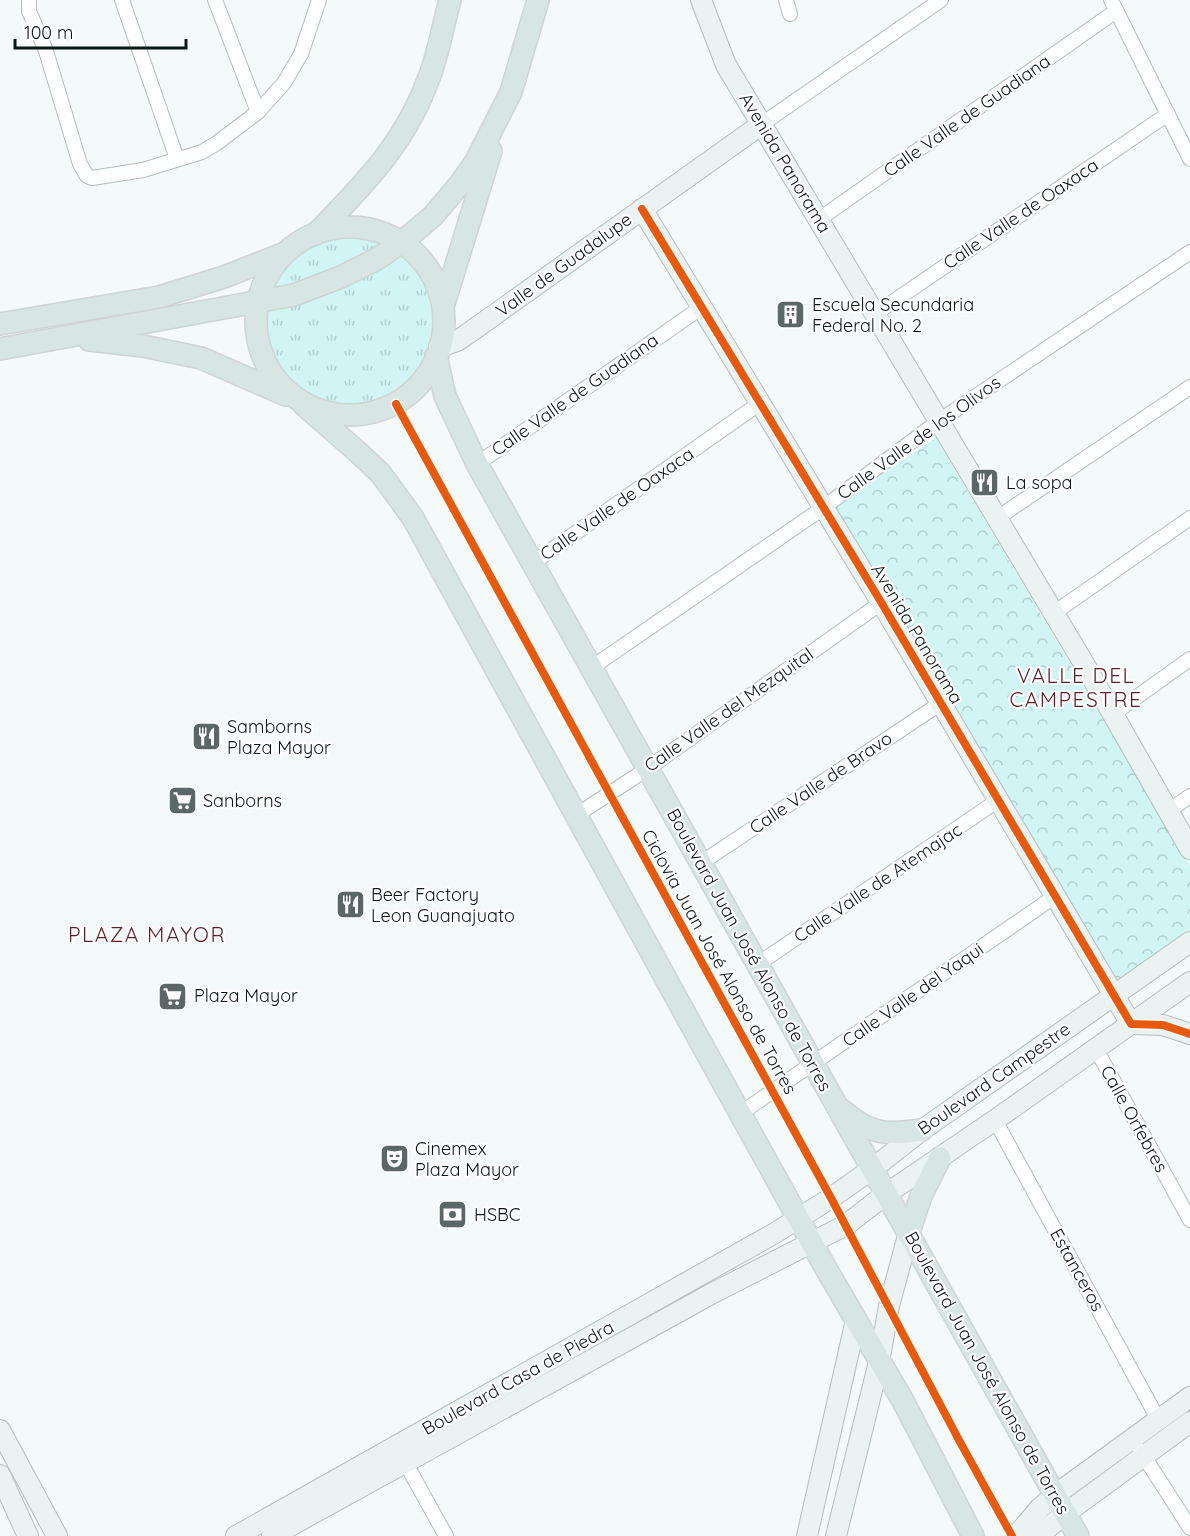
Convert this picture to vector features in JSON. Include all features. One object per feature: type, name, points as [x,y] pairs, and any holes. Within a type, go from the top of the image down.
[{"type":"main road","points":[[314,236],[378,169],[409,123],[431,74],[450,0]]},
{"type":"main road","points":[[442,311],[538,0]]},
{"type":"main road","points":[[0,349],[294,295],[364,267],[403,241],[434,216],[476,161],[511,92]]},
{"type":"main road","points":[[0,324],[159,297],[249,269],[289,251],[314,236],[337,228],[360,227],[388,231],[420,256],[436,279],[442,311],[437,352],[420,384],[396,404],[367,414],[334,414],[299,402],[201,358],[114,341],[58,338]]},
{"type":"main road","points":[[289,251],[270,270],[256,303],[256,328],[260,348],[268,368],[279,385],[360,454],[396,493],[413,518],[575,816],[812,1243],[903,1401],[973,1536]]},
{"type":"main road","name":"Boulevard Juan José Alonso de Torres","points":[[437,352],[440,378],[451,411],[477,464],[909,1232],[1050,1515],[1078,1536]]},
{"type":"main road","points":[[835,1104],[858,1125],[870,1130],[888,1133],[930,1124]]},
{"type":"main road","points":[[909,1232],[921,1196],[948,1152]]},
{"type":"street","points":[[29,0],[29,11],[46,51],[80,164],[87,176],[92,178],[142,170],[210,147],[258,112],[284,83],[301,54],[319,0]]},
{"type":"street","points":[[122,0],[177,159]]},
{"type":"street","points":[[215,0],[258,112]]},
{"type":"street","name":"Avenida Panorama","points":[[700,0],[726,65],[1054,613],[1190,849]]},
{"type":"street","points":[[786,0],[790,14]]},
{"type":"street","name":"Valle de Guadalupe","points":[[437,352],[466,335],[762,124],[921,6],[941,0]]},
{"type":"street","points":[[1114,5],[1190,159]]},
{"type":"street","name":"Calle Valle de Guadiana","points":[[818,220],[1114,5]]},
{"type":"street","name":"Calle Valle de Oaxaca","points":[[875,314],[1168,114]]},
{"type":"street","name":"Avenida Panorama","points":[[642,209],[881,603],[1131,1024]]},
{"type":"street","name":"Calle Valle de los Olivos","points":[[591,668],[823,508],[939,421],[1190,252]]},
{"type":"street","name":"Calle Valle de Guadiana","points":[[477,464],[702,306]]},
{"type":"street","points":[[996,519],[1190,387]]},
{"type":"street","name":"Calle Valle de Oaxaca","points":[[533,563],[760,403]]},
{"type":"street","points":[[1054,613],[1190,519]]},
{"type":"street","name":"Calle Valle del Mezquital","points":[[575,816],[647,769],[881,603]]},
{"type":"street","points":[[1113,714],[1190,659]]},
{"type":"street","name":"Calle Valle de Bravo","points":[[701,863],[941,703]]},
{"type":"street","points":[[1168,811],[1190,796]]},
{"type":"street","name":"Calle Valle de Atemajac","points":[[758,964],[998,801]]},
{"type":"street","name":"Calle Valle del Yaqui","points":[[741,1113],[1054,897]]},
{"type":"street","name":"Boulevard Campestre","points":[[799,1218],[872,1169],[930,1124],[1190,942]]},
{"type":"street","name":"Boulevard Campestre","points":[[812,1243],[846,1225],[886,1194],[1190,982]]},
{"type":"street","points":[[1131,1024],[1162,1025],[1190,1034]]},
{"type":"street","name":"Calle Orfebres","points":[[1095,1049],[1190,1220]]},
{"type":"street","name":"Estanceros","points":[[995,1120],[1158,1419]]},
{"type":"street","points":[[930,1124],[948,1152]]},
{"type":"street","name":"Boulevard Casa de Piedra","points":[[272,1536],[405,1462],[799,1218]]},
{"type":"street","points":[[836,1536],[879,1362],[889,1306],[909,1232]]},
{"type":"street","name":"Boulevard Casa de Piedra","points":[[236,1536],[541,1376],[812,1243]]},
{"type":"street","points":[[807,1536],[856,1320]]},
{"type":"street","points":[[1050,1515],[1133,1438],[1190,1397]]},
{"type":"street","points":[[1016,1536],[1144,1456],[1190,1422]]},
{"type":"street","points":[[0,1430],[57,1536]]},
{"type":"street","points":[[1133,1438],[1190,1528]]},
{"type":"street","points":[[405,1462],[446,1536]]},
{"type":"street","points":[[0,1475],[28,1536]]},
{"type":"green space","points":[[353,234],[382,239],[384,243],[328,274],[272,290],[285,266],[303,249],[326,239]]},
{"type":"green space","points":[[403,252],[422,272],[428,288],[432,333],[426,361],[412,381],[393,396],[372,404],[349,406],[326,402],[305,393],[287,378],[273,358],[265,334],[266,309]]},
{"type":"green space","points":[[936,438],[1190,866],[1190,929],[1111,985],[828,509]]},
{"type":"cycle path","points":[[642,209],[878,597],[1131,1024],[1163,1025],[1190,1034]]},
{"type":"cycle path","name":"Ciclovia Juan José Alonso de Torres","points":[[396,404],[831,1198],[1012,1536]]},
{"type":"place","name":"Escuela Secundaria Federal No. 2","points":[[791,315]]},
{"type":"place","name":"La sopa","points":[[985,483]]},
{"type":"place","name":"Samborns Plaza Mayor","points":[[206,737]]},
{"type":"place","name":"Sanborns","points":[[182,801]]},
{"type":"place","name":"Beer Factory Leon Guanajuato","points":[[350,905]]},
{"type":"place","name":"Plaza Mayor","points":[[173,996]]},
{"type":"place","name":"Cinemex Plaza Mayor","points":[[394,1159]]},
{"type":"place","name":"HSBC","points":[[453,1215]]},
{"type":"district","name":"VALLE DEL CAMPESTRE","points":[[1076,688]]},
{"type":"district","name":"PLAZA MAYOR","points":[[147,935]]}]
